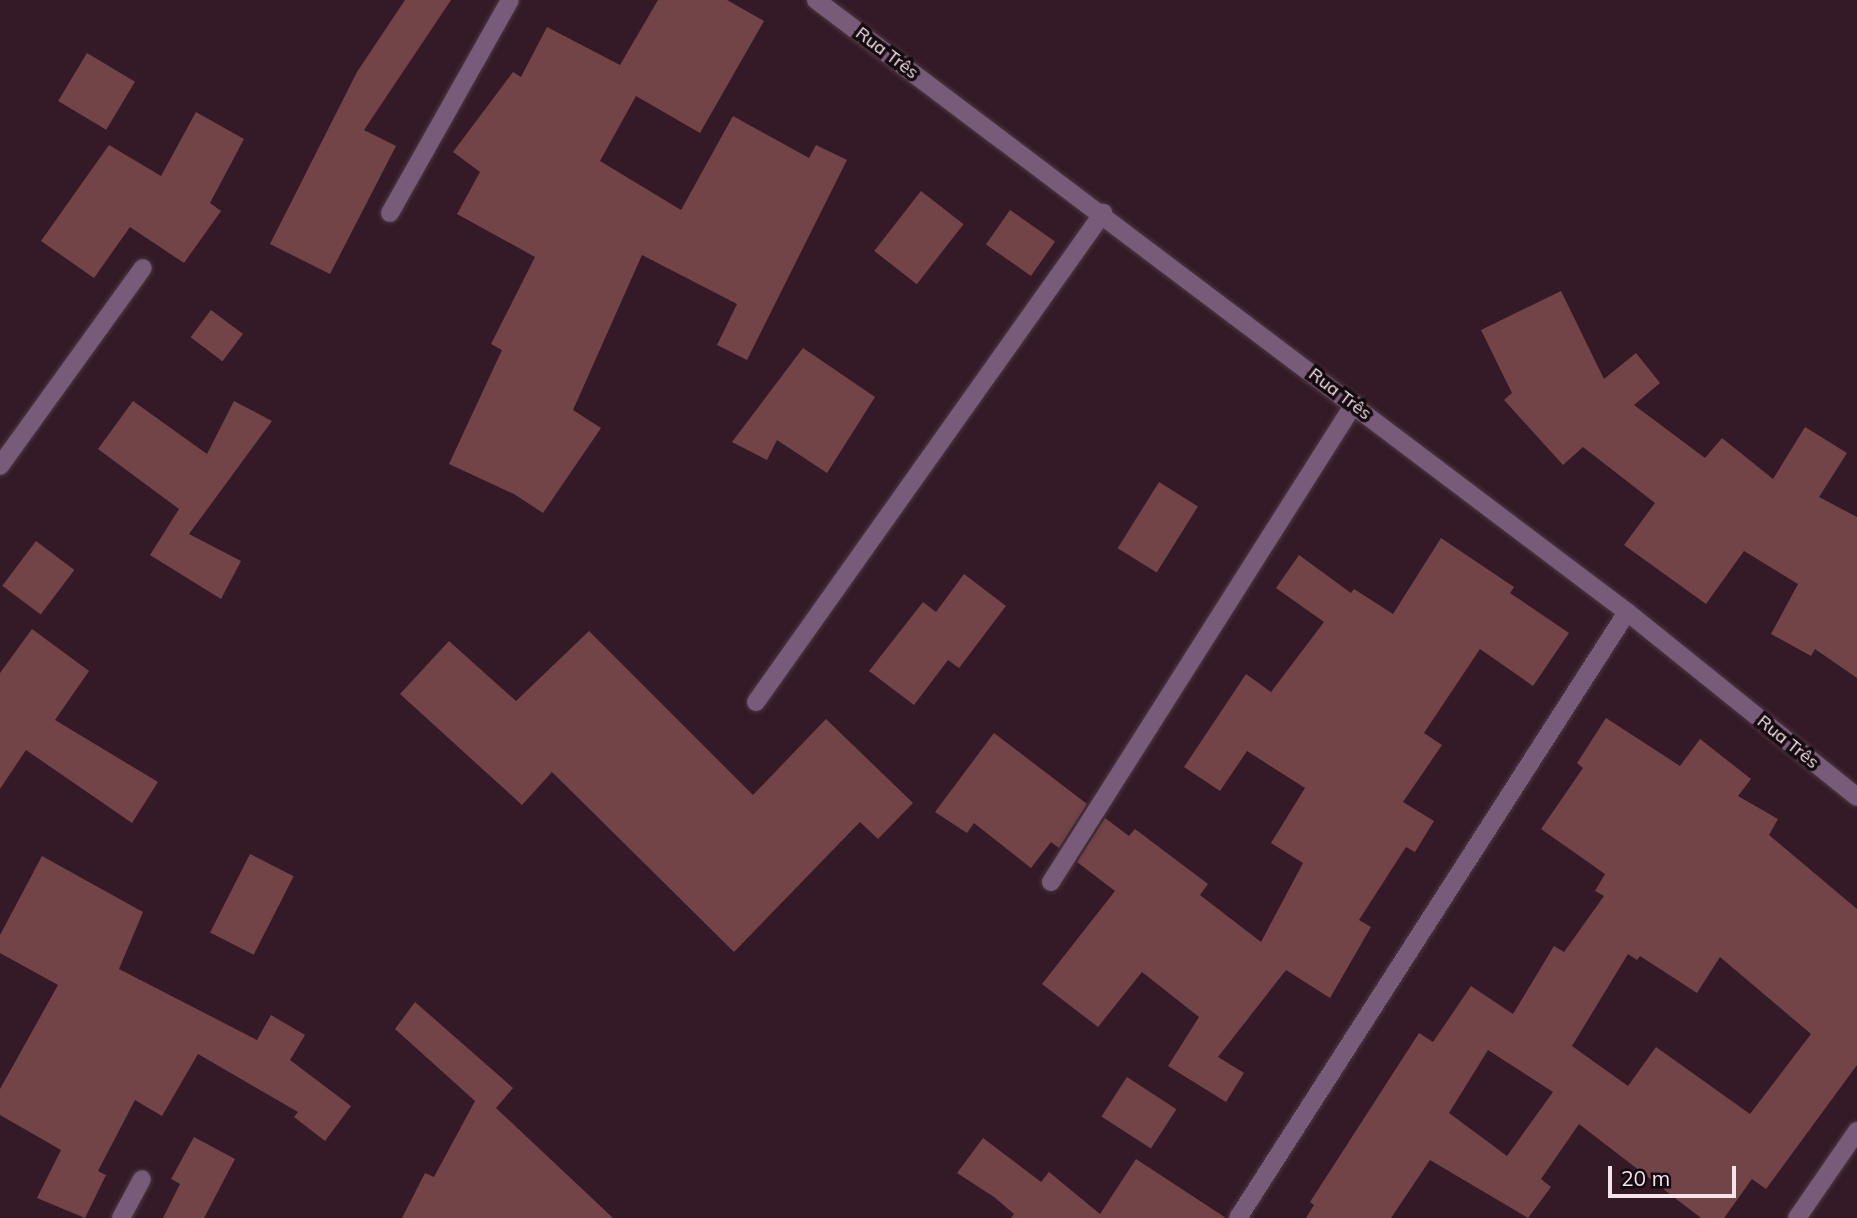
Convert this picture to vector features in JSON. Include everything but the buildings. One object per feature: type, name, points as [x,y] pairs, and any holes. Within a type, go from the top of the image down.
[{"type":"street","points":[[390,213],[510,0]]},
{"type":"street","name":"Rua Três","points":[[816,0],[1103,213],[1627,612],[1857,797]]},
{"type":"street","points":[[756,702],[1103,213]]},
{"type":"street","points":[[0,466],[143,268]]},
{"type":"street","points":[[1051,882],[1354,404]]},
{"type":"street","points":[[1238,1218],[1627,612]]},
{"type":"street","points":[[1797,1218],[1857,1131]]},
{"type":"street","points":[[121,1218],[142,1179]]}]
